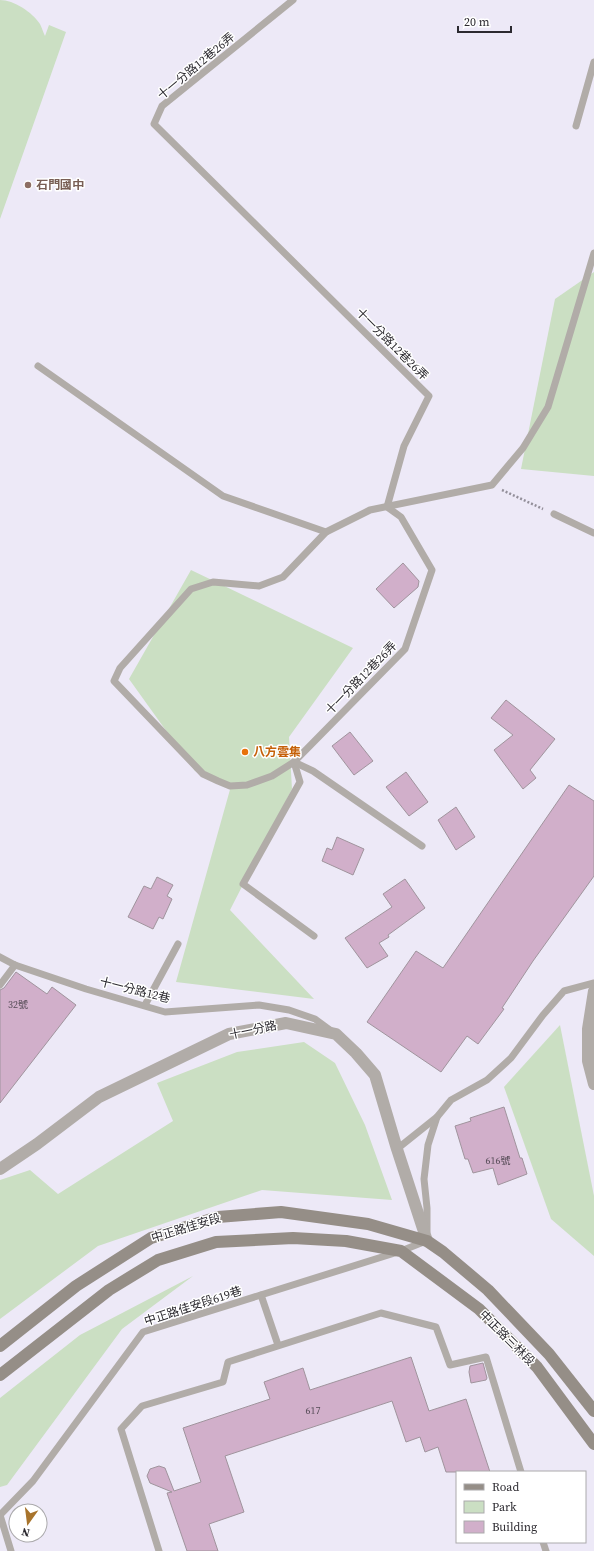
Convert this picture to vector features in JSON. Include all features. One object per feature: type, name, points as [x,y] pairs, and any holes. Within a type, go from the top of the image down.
[{"type":"main road","name":"中正路佳安段","points":[[0,1346],[76,1286],[151,1238],[218,1217],[280,1212],[368,1224],[427,1241]]},
{"type":"main road","name":"中正路佳安段","points":[[0,1375],[109,1290],[158,1260],[216,1242],[293,1238],[346,1241],[401,1251]]},
{"type":"main road","name":"中正路三林段","points":[[427,1241],[443,1252],[488,1290],[549,1354],[594,1411]]},
{"type":"main road","name":"中正路三林段","points":[[401,1251],[479,1309],[537,1367],[594,1444]]},
{"type":"street","points":[[594,991],[588,1029],[588,1061],[594,1084]]},
{"type":"street","name":"十一分路","points":[[0,1169],[37,1144],[99,1097],[228,1034],[286,1023],[336,1034]]},
{"type":"street","points":[[336,1034],[356,1053],[375,1075],[427,1241]]},
{"type":"lane","name":"十一分路12巷26弄","points":[[293,0],[162,106],[154,124],[430,396],[404,446],[386,507],[401,517],[432,570],[405,649],[294,762],[272,776],[247,785],[230,786],[203,774],[114,681],[120,668],[191,589],[213,582],[259,586],[283,577],[326,532]]},
{"type":"lane","points":[[576,126],[594,62]]},
{"type":"lane","points":[[38,366],[223,496],[326,532],[370,510],[492,485],[523,448],[548,407],[594,253]]},
{"type":"lane","points":[[554,514],[594,533]]},
{"type":"lane","points":[[294,762],[313,771],[422,846]]},
{"type":"lane","points":[[294,762],[300,782],[243,884],[314,936]]},
{"type":"lane","points":[[145,1005],[178,944]]},
{"type":"lane","name":"十一分路12巷","points":[[0,956],[15,965],[86,990],[145,1005],[165,1012],[259,1005],[289,1010],[315,1019],[336,1034]]},
{"type":"lane","points":[[0,985],[15,965]]},
{"type":"lane","points":[[397,1149],[437,1117],[451,1100],[488,1080],[511,1058],[543,1015],[564,991],[594,983]]},
{"type":"lane","points":[[427,1241],[427,1208],[424,1179],[428,1145],[437,1117]]},
{"type":"lane","name":"中正路佳安段619巷","points":[[0,1515],[33,1481],[143,1332],[401,1251],[427,1241]]},
{"type":"lane","points":[[261,1295],[278,1345]]},
{"type":"lane","points":[[159,1551],[120,1429],[142,1406],[223,1382],[228,1362],[381,1313],[436,1327],[450,1365],[486,1357],[521,1471]]},
{"type":"lane","points":[[0,1515],[11,1551]]},
{"type":"path","points":[[492,485],[554,514]]},
{"type":"green space","points":[[0,0],[17,4],[28,11],[40,24],[45,36],[49,25],[66,32],[0,219]]},
{"type":"green space","points":[[594,272],[594,476],[521,469],[555,299]]},
{"type":"green space","points":[[191,570],[353,648],[289,737],[292,789],[230,910],[314,999],[176,982],[231,786],[195,771],[129,679]]},
{"type":"green space","points":[[560,1025],[594,1196],[594,1256],[551,1219],[504,1087]]},
{"type":"green space","points":[[304,1042],[335,1063],[365,1125],[392,1200],[262,1190],[98,1246],[0,1319],[0,1180],[30,1170],[58,1194],[173,1121],[157,1083],[237,1052]]},
{"type":"green space","points":[[193,1276],[122,1329],[7,1485],[0,1487],[0,1398],[80,1335]]},
{"type":"building","points":[[403,563],[419,581],[418,587],[394,608],[376,589]]},
{"type":"building","points":[[506,700],[555,739],[530,770],[536,778],[523,789],[494,750],[513,735],[491,718]]},
{"type":"building","points":[[350,732],[373,761],[354,775],[332,746]]},
{"type":"building","points":[[406,772],[428,802],[409,816],[386,787]]},
{"type":"building","points":[[569,785],[594,801],[594,876],[533,961],[502,1008],[504,1009],[478,1044],[467,1036],[441,1072],[367,1022],[416,951],[443,968]]},
{"type":"building","points":[[456,807],[475,837],[456,850],[438,820]]},
{"type":"building","points":[[337,837],[364,849],[353,875],[322,861],[327,848],[332,850]]},
{"type":"building","points":[[157,877],[173,885],[167,896],[172,899],[163,919],[159,917],[153,929],[128,917],[144,886],[151,889]]},
{"type":"building","points":[[405,879],[425,908],[388,935],[389,937],[379,943],[388,956],[367,968],[345,938],[392,907],[383,894]]},
{"type":"building","points":[[16,972],[47,994],[52,987],[76,1005],[0,1103],[0,990],[4,988]]},
{"type":"building","points":[[504,1107],[520,1158],[522,1158],[527,1174],[498,1185],[493,1168],[473,1173],[468,1159],[465,1159],[455,1126],[471,1121],[470,1118]]},
{"type":"building","points":[[411,1357],[429,1411],[466,1399],[490,1471],[446,1472],[438,1447],[425,1452],[420,1437],[406,1442],[392,1401],[225,1456],[244,1512],[209,1524],[218,1551],[187,1551],[167,1493],[172,1492],[150,1483],[147,1476],[150,1469],[159,1466],[165,1468],[174,1491],[201,1482],[183,1428],[270,1399],[264,1382],[303,1368],[310,1390]]},
{"type":"building","points":[[483,1363],[487,1378],[486,1380],[471,1383],[469,1372],[470,1366]]},
{"type":"place","name":"石門國中","points":[[28,185]]},
{"type":"place","name":"八方雲集","points":[[245,752]]}]
